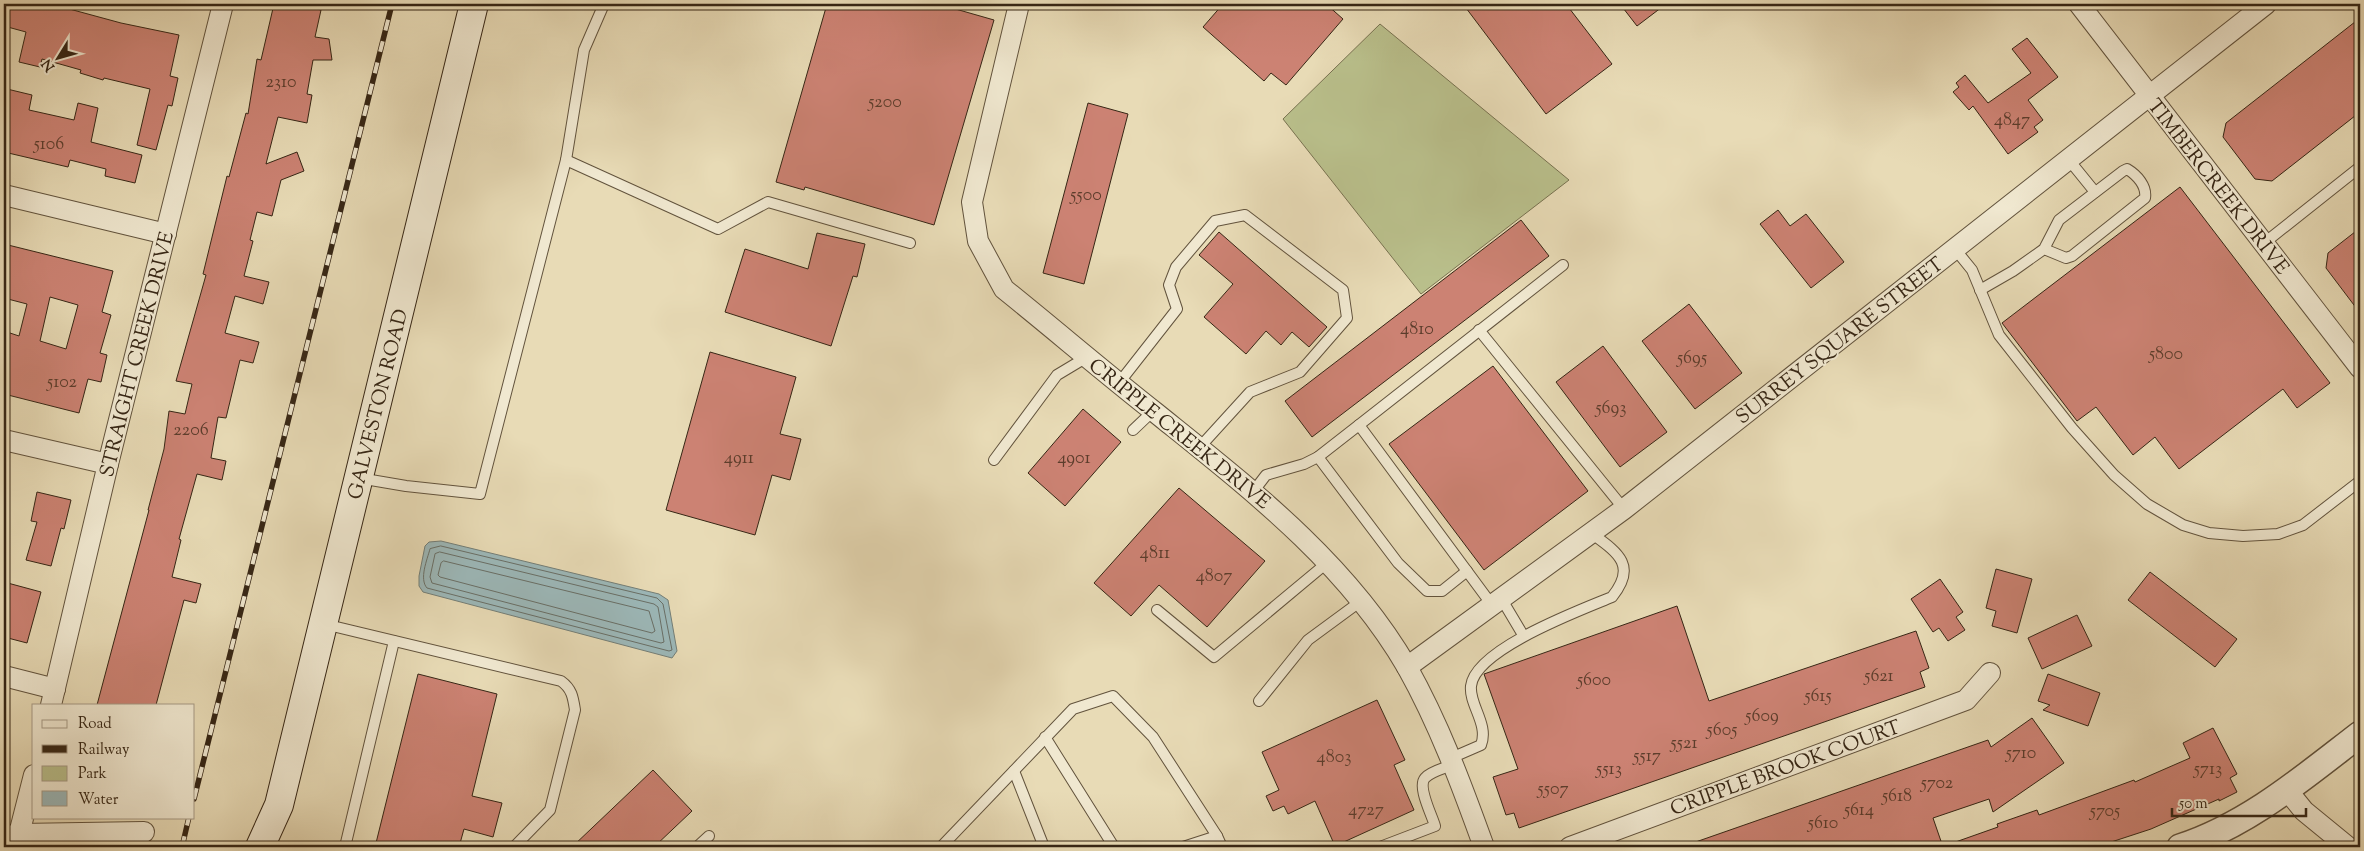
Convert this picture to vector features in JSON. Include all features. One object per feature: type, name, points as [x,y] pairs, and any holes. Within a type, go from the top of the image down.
[{"type":"main road","name":"GALVESTON ROAD","points":[[260,847],[279,805],[474,4]]},
{"type":"main road","name":"GALVESTON ROAD","points":[[279,805],[279,847]]},
{"type":"street","name":"STRAIGHT CREEK DRIVE","points":[[53,697],[108,464],[223,4]]},
{"type":"street","name":"CRIPPLE CREEK DRIVE","points":[[1019,4],[972,202],[978,241],[1004,289],[1277,512],[1328,562],[1361,601],[1407,667],[1452,761],[1484,847]]},
{"type":"street","name":"TIMBERCREEK DRIVE","points":[[2079,4],[2360,368]]},
{"type":"street","name":"SURREY SQUARE STREET","points":[[1407,667],[1624,509],[2265,4]]},
{"type":"street","points":[[4,195],[166,234]]},
{"type":"street","points":[[4,440],[108,464]]},
{"type":"street","name":"CRIPPLE BROOK COURT","points":[[1570,847],[1966,700],[1990,672]]},
{"type":"street","points":[[4,676],[53,697]]},
{"type":"street","points":[[2180,847],[2205,839],[2287,790],[2360,734]]},
{"type":"street","points":[[32,780],[11,836],[144,832]]},
{"type":"street","points":[[2287,790],[2304,811],[2348,847]]},
{"type":"lane","points":[[359,478],[406,486],[480,494],[566,160],[584,50],[604,4]]},
{"type":"lane","points":[[566,160],[718,229],[768,202],[910,243]]},
{"type":"lane","points":[[2069,160],[2095,192]]},
{"type":"lane","points":[[2263,244],[2360,168]]},
{"type":"lane","points":[[1980,290],[2044,250],[2059,220],[2127,169],[2141,182],[2146,192],[2145,198],[2072,256],[2066,258],[2044,250]]},
{"type":"lane","points":[[1119,383],[1177,309],[1169,285],[1176,267],[1215,221],[1245,215],[1344,290],[1347,318],[1300,372],[1250,392],[1199,448]]},
{"type":"lane","points":[[1956,248],[1972,270],[1999,335],[2072,428],[2114,476],[2147,504],[2183,526],[2209,533],[2243,536],[2278,534],[2302,525],[2360,482]]},
{"type":"lane","points":[[1253,492],[1266,475],[1304,464],[1318,457],[1563,265]]},
{"type":"lane","points":[[1479,330],[1624,509]]},
{"type":"lane","points":[[994,460],[1057,375],[1087,357]]},
{"type":"lane","points":[[1133,430],[1153,411]]},
{"type":"lane","points":[[1359,426],[1467,571],[1497,602],[1523,635]]},
{"type":"lane","points":[[1318,457],[1398,563],[1427,591],[1442,591],[1467,571]]},
{"type":"lane","points":[[1380,847],[1435,826],[1422,789],[1423,781],[1426,776],[1481,744],[1484,736],[1470,687],[1474,676],[1484,664],[1523,635],[1612,597],[1622,586],[1625,571],[1622,560],[1616,551],[1591,533]]},
{"type":"lane","points":[[1157,610],[1214,657],[1328,562]]},
{"type":"lane","points":[[1260,701],[1308,640],[1361,601]]},
{"type":"lane","points":[[323,624],[561,681],[569,686],[575,710],[550,810],[514,847]]},
{"type":"lane","points":[[346,847],[394,641]]},
{"type":"lane","points":[[941,847],[1072,708],[1113,696],[1153,738],[1217,836],[1222,847]]},
{"type":"lane","points":[[1045,737],[1114,847]]},
{"type":"lane","points":[[1014,771],[1044,847]]},
{"type":"lane","points":[[697,847],[709,836]]},
{"type":"lane","points":[[1183,847],[1217,836]]},
{"type":"green space","points":[[1380,24],[1569,180],[1421,294],[1283,119]]},
{"type":"water","points":[[441,541],[659,594],[668,600],[677,651],[672,658],[423,592],[419,586],[419,576],[425,546],[429,542]]},
{"type":"building","points":[[4,4],[51,4],[121,23],[179,35],[170,76],[178,78],[172,106],[168,105],[156,150],[137,145],[150,89],[104,78],[103,80],[80,73],[81,70],[42,59],[40,67],[19,62],[26,32],[4,26]]},
{"type":"building","points":[[274,4],[295,4],[321,10],[315,37],[329,39],[332,60],[313,60],[307,94],[312,95],[307,123],[278,117],[266,164],[297,152],[304,171],[281,180],[272,216],[257,212],[250,240],[253,241],[244,276],[269,282],[263,304],[235,296],[225,333],[259,342],[253,363],[240,360],[226,418],[218,417],[211,458],[226,461],[222,480],[197,474],[179,539],[181,540],[172,577],[201,584],[196,603],[184,600],[156,704],[97,704],[164,449],[169,411],[185,414],[192,384],[176,381],[206,275],[203,274],[227,176],[229,177],[246,113],[248,114],[257,59],[261,60]]},
{"type":"building","points":[[827,4],[938,4],[994,20],[934,225],[805,187],[804,190],[776,182]]},
{"type":"building","points":[[1223,4],[1326,4],[1343,19],[1286,85],[1271,73],[1264,81],[1203,27]]},
{"type":"building","points":[[1463,4],[1566,4],[1612,64],[1546,114]]},
{"type":"building","points":[[1620,4],[1666,4],[1637,26]]},
{"type":"building","points":[[2360,18],[2360,112],[2272,181],[2255,179],[2223,137],[2226,123]]},
{"type":"building","points":[[2027,38],[2058,77],[2028,100],[2043,120],[2034,127],[2038,132],[2008,154],[1973,106],[1969,110],[1953,92],[1959,87],[1956,83],[1965,75],[1988,103],[2031,73],[2012,49]]},
{"type":"building","points":[[7,89],[32,95],[29,110],[74,120],[78,103],[98,108],[91,142],[142,155],[135,183],[105,176],[106,169],[70,160],[68,167],[4,152],[4,105]]},
{"type":"building","points":[[1088,103],[1128,114],[1084,284],[1043,273]]},
{"type":"building","points":[[2180,187],[2330,383],[2297,408],[2283,389],[2179,469],[2155,437],[2133,455],[2096,407],[2077,421],[2002,323]]},
{"type":"building","points":[[1778,210],[1790,226],[1806,214],[1844,262],[1811,288],[1760,224]]},
{"type":"building","points":[[1521,220],[1549,256],[1312,437],[1285,401]]},
{"type":"building","points":[[2360,228],[2360,313],[2326,268],[2328,253]]},
{"type":"building","points":[[1219,232],[1327,327],[1309,347],[1292,332],[1281,345],[1266,331],[1246,354],[1204,317],[1233,284],[1199,255]]},
{"type":"building","points":[[817,233],[865,244],[857,277],[853,276],[831,346],[725,312],[745,249],[808,269]]},
{"type":"building","points":[[4,244],[113,271],[102,312],[111,315],[100,353],[107,355],[101,382],[88,379],[79,413],[4,394],[4,331],[19,336],[27,304],[4,298]],"holes":[[[50,297],[78,305],[66,349],[40,341]]]},
{"type":"building","points":[[1689,304],[1742,373],[1695,409],[1642,341]]},
{"type":"building","points":[[1603,346],[1667,432],[1620,467],[1556,382]]},
{"type":"building","points":[[710,352],[796,377],[780,434],[801,439],[790,480],[772,475],[755,535],[666,510]]},
{"type":"building","points":[[1493,366],[1588,491],[1484,570],[1389,444]]},
{"type":"building","points":[[1083,409],[1121,442],[1065,506],[1028,473]]},
{"type":"building","points":[[1179,488],[1265,561],[1207,627],[1159,585],[1131,616],[1094,583]]},
{"type":"building","points":[[37,492],[71,500],[64,529],[61,528],[51,566],[26,560],[37,522],[31,521]]},
{"type":"building","points":[[1996,569],[2032,579],[2017,633],[1992,626],[1996,611],[1986,608]]},
{"type":"building","points":[[2150,572],[2237,639],[2215,667],[2128,600]]},
{"type":"building","points":[[1940,579],[1963,612],[1956,617],[1965,630],[1948,641],[1939,628],[1933,632],[1911,599]]},
{"type":"building","points":[[4,582],[41,592],[27,643],[4,637]]},
{"type":"building","points":[[1677,606],[1709,701],[1916,631],[1929,668],[1920,672],[1925,687],[1519,828],[1514,813],[1506,815],[1493,777],[1518,769],[1484,674]]},
{"type":"building","points":[[2077,615],[2092,646],[2042,669],[2028,638]]},
{"type":"building","points":[[418,674],[497,694],[472,796],[502,803],[493,837],[464,829],[459,847],[375,847]]},
{"type":"building","points":[[2048,674],[2100,693],[2088,726],[2043,710],[2050,705],[2038,701]]},
{"type":"building","points":[[1377,700],[1405,760],[1394,765],[1414,810],[1335,846],[1315,801],[1288,814],[1284,806],[1273,811],[1266,796],[1279,790],[1262,752]]},
{"type":"building","points":[[2032,718],[2064,763],[1993,812],[1989,799],[1933,818],[1943,847],[1864,847],[1863,842],[1848,847],[1688,847],[1687,845],[1988,740],[1991,747]]},
{"type":"building","points":[[2213,728],[2237,774],[2230,778],[2237,792],[2219,801],[2219,799],[2151,829],[2096,847],[1947,847],[1947,845],[1998,827],[1997,824],[2037,810],[2039,815],[2134,780],[2135,782],[2190,758],[2183,743]]},
{"type":"building","points":[[653,770],[692,811],[654,847],[572,847]]},
{"type":"railway","points":[[195,795],[392,4]]},
{"type":"railway","points":[[182,847],[189,818]]}]
